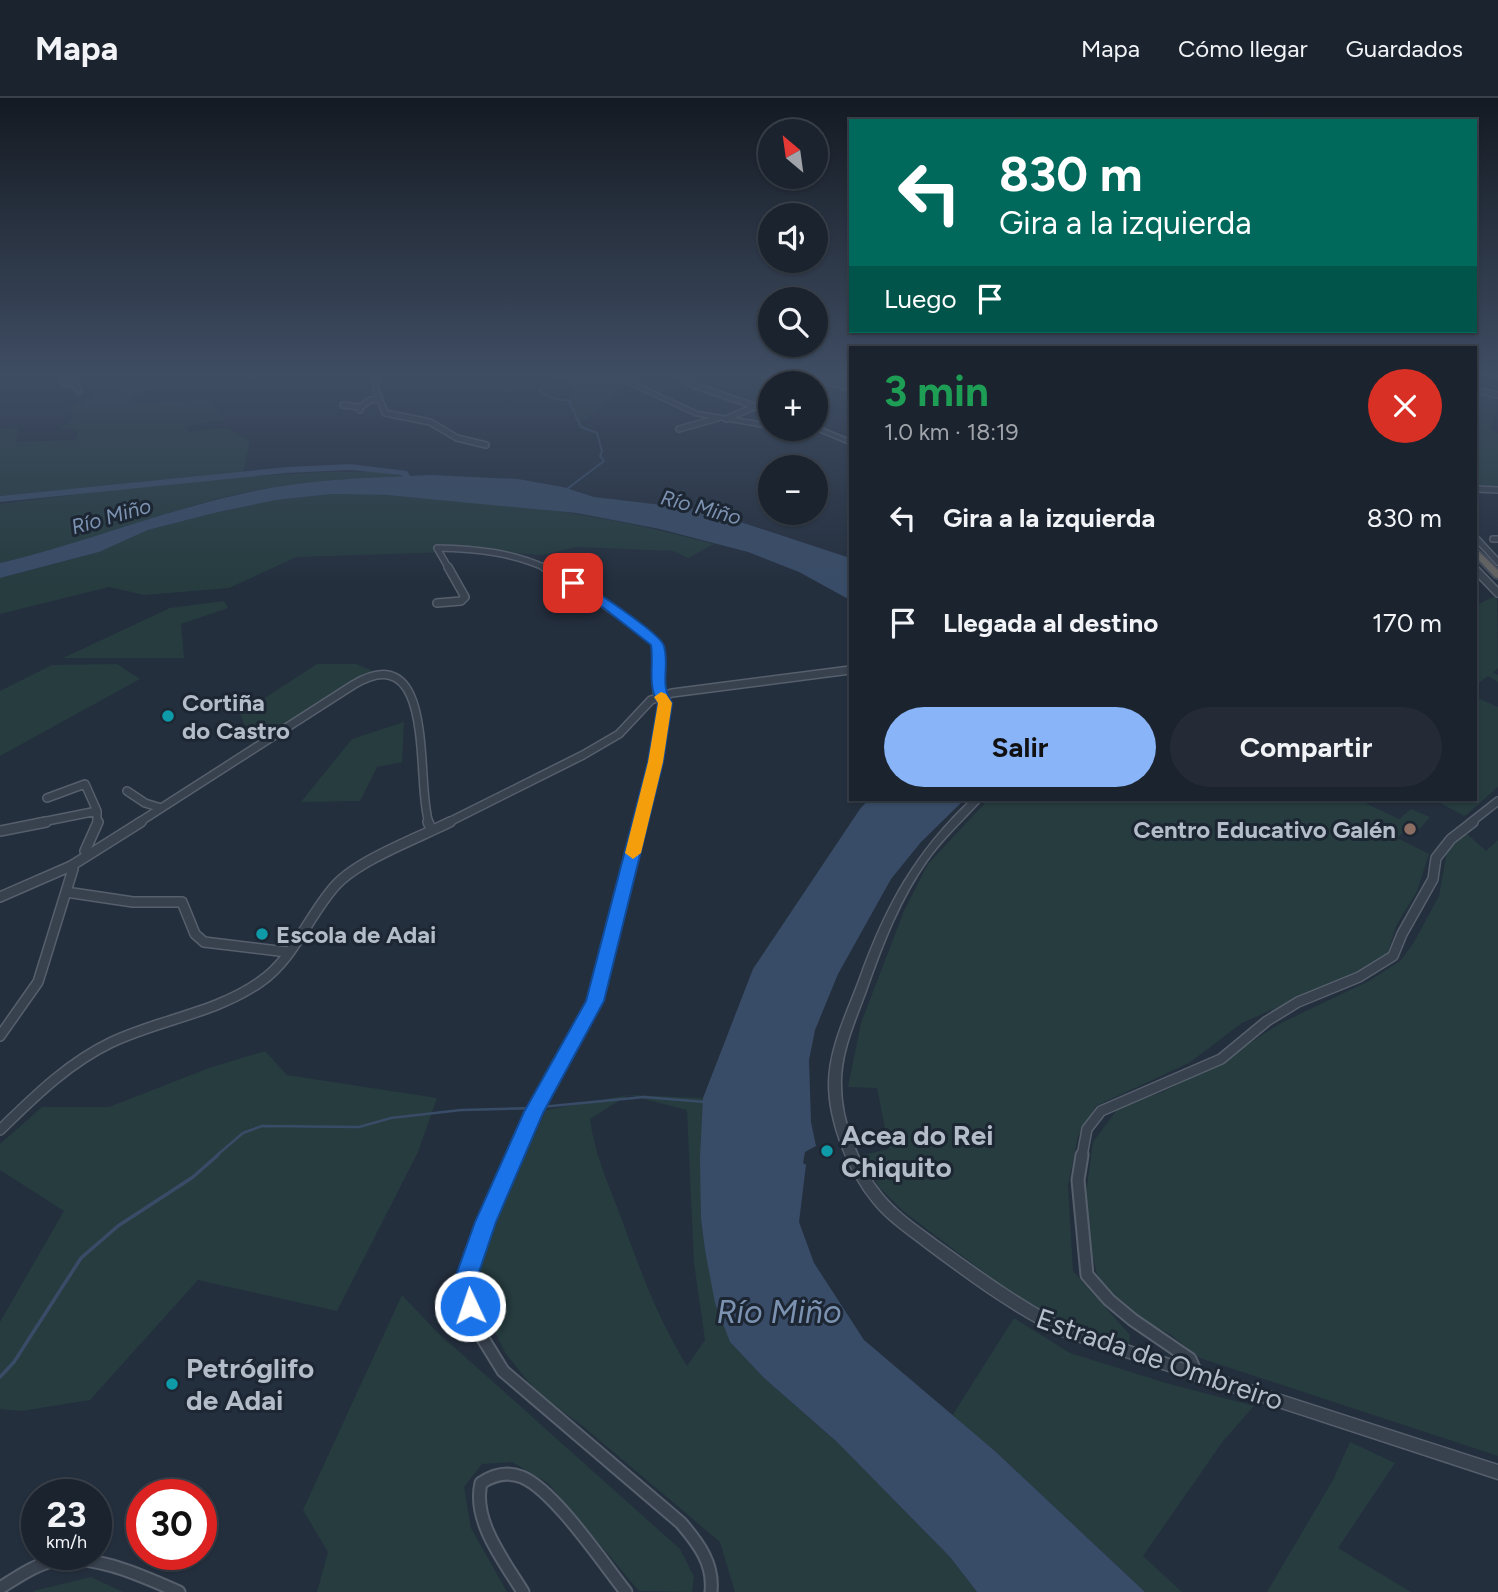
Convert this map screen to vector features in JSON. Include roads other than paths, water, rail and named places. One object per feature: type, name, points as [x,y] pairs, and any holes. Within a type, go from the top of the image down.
[{"type":"highway","points":[[1477,553],[1498,575]]},
{"type":"street","points":[[481,444],[486,445]]},
{"type":"street","points":[[1477,489],[1498,490]]},
{"type":"street","points":[[1477,539],[1498,562]]},
{"type":"street","points":[[437,603],[461,601],[465,597],[437,548],[485,550],[533,560],[610,607],[657,643],[660,662],[657,691],[665,703],[655,762],[595,1001],[534,1112],[485,1222],[465,1281],[470,1306],[482,1337],[503,1371],[681,1523],[708,1560],[713,1584],[711,1592]]},
{"type":"street","points":[[1477,571],[1498,593]]},
{"type":"street","points":[[0,1130],[61,1071],[95,1050],[229,998],[262,981],[288,952],[332,886],[357,868],[583,755],[619,734],[660,695],[849,670]]},
{"type":"street","points":[[0,897],[66,868],[367,678],[389,674],[403,682],[417,713],[427,819],[431,829]]},
{"type":"street","points":[[47,797],[85,784],[97,811],[98,821],[85,851],[88,853]]},
{"type":"street","points":[[127,791],[145,803],[162,808]]},
{"type":"street","name":"Estrada de Ombreiro","points":[[975,801],[935,840],[914,868],[895,903],[864,981],[838,1060],[834,1083],[836,1104],[853,1155],[868,1186],[900,1220],[1031,1315],[1067,1332],[1498,1472]]},
{"type":"street","points":[[1197,1375],[1190,1360],[1160,1336],[1133,1320],[1109,1300],[1087,1275],[1078,1180],[1087,1129],[1101,1111],[1221,1059],[1267,1021],[1298,1002],[1359,977],[1393,956],[1402,934],[1433,879],[1436,858],[1451,839],[1498,801]]},
{"type":"street","points":[[0,831],[97,811]]},
{"type":"street","points":[[0,1036],[38,982],[73,869],[66,868]]},
{"type":"street","points":[[66,892],[133,902],[182,902],[195,934],[204,942],[288,952]]},
{"type":"street","points":[[523,1592],[485,1529],[478,1502],[480,1486],[488,1477],[508,1474],[523,1477],[544,1493],[626,1592]]},
{"type":"street","points":[[0,1588],[19,1576],[54,1561],[88,1561],[179,1592]]},
{"type":"water","name":"Río Miño","points":[[431,475],[518,479],[563,487],[594,497],[704,510],[849,558],[849,599],[799,572],[748,552],[660,529],[577,513],[387,495],[332,494],[276,500],[214,513],[148,530],[99,552],[0,578],[0,563],[180,510],[264,489],[360,478]]},
{"type":"water","name":"Río Miño","points":[[867,801],[963,801],[921,842],[891,879],[838,974],[815,1030],[809,1060],[811,1122],[816,1146],[805,1152],[803,1163],[806,1165],[799,1222],[814,1263],[864,1340],[996,1452],[1145,1592],[977,1592],[950,1557],[837,1442],[764,1378],[730,1342],[715,1303],[701,1219],[703,1098],[753,969]]},
{"type":"waterway","points":[[567,489],[604,461],[600,456],[600,444]]},
{"type":"waterway","points":[[0,499],[287,470],[350,467],[404,473],[413,487]]},
{"type":"waterway","points":[[541,1107],[644,1097],[705,1102]]},
{"type":"waterway","points":[[216,1156],[243,1133],[262,1126],[359,1127],[391,1118],[461,1110],[535,1108]]},
{"type":"waterway","points":[[0,1377],[14,1362],[81,1258],[118,1226],[193,1177],[218,1155]]},
{"type":"place","name":"Cortiña do Castro","points":[[168,716]]},
{"type":"place","name":"Centro Educativo Galén","points":[[1410,829]]},
{"type":"place","name":"Escola de Adai","points":[[262,934]]},
{"type":"place","name":"Acea do Rei Chiquito","points":[[827,1151]]},
{"type":"place","name":"Petróglifo de Adai","points":[[172,1384]]}]
